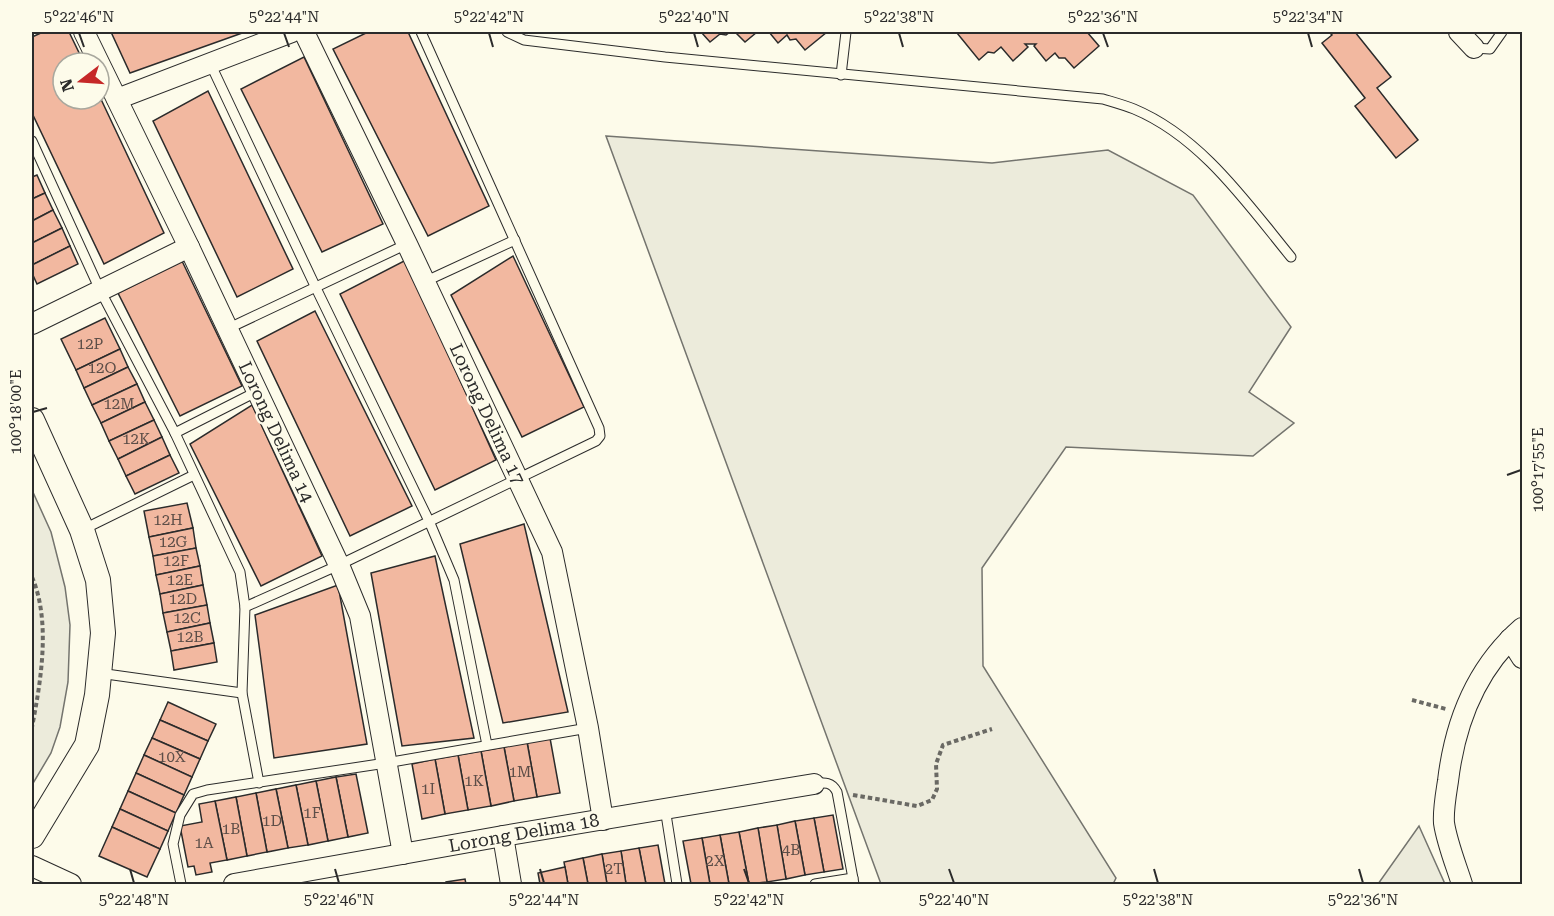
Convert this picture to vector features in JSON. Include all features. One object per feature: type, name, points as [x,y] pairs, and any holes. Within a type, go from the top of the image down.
[{"type":"street","name":"Lorong Delima 14","points":[[84,32],[189,247],[339,565],[360,616],[403,854]]},
{"type":"street","points":[[117,99],[292,32]]},
{"type":"street","name":"Lorong Delima 17","points":[[304,32],[552,552],[588,728],[603,819]]},
{"type":"street","points":[[1459,32],[1474,48]]},
{"type":"street","points":[[32,324],[189,247]]},
{"type":"street","points":[[32,420],[36,445],[82,530],[98,580],[103,633],[87,745],[32,836]]},
{"type":"street","points":[[1516,633],[1522,658]]},
{"type":"street","points":[[1462,885],[1444,822],[1451,751],[1462,713],[1480,678],[1516,633]]},
{"type":"street","name":"Lorong Delima 18","points":[[234,885],[298,879],[403,854],[814,784]]},
{"type":"street","points":[[503,836],[511,885]]},
{"type":"street","points":[[32,866],[70,885]]},
{"type":"lane","points":[[245,607],[339,565],[596,441],[600,436],[599,428],[422,32]]},
{"type":"lane","points":[[507,32],[524,40],[665,57],[1103,99],[1133,109],[1175,132],[1196,149],[1236,189],[1291,256]]},
{"type":"lane","points":[[841,75],[846,32]]},
{"type":"lane","points":[[1474,48],[1490,50],[1502,32]]},
{"type":"lane","points":[[210,63],[429,521],[454,580],[487,745]]},
{"type":"lane","points":[[32,141],[100,290],[175,433],[240,572],[245,607],[242,693],[259,783]]},
{"type":"lane","points":[[424,282],[515,240]]},
{"type":"lane","points":[[227,329],[407,244]]},
{"type":"lane","points":[[175,433],[256,392]]},
{"type":"lane","points":[[82,530],[194,475]]},
{"type":"lane","points":[[99,673],[242,693]]},
{"type":"lane","points":[[181,885],[173,844],[180,814],[193,794],[588,728]]},
{"type":"lane","points":[[814,784],[829,783],[837,792],[854,881],[815,885]]},
{"type":"lane","points":[[664,808],[677,885]]},
{"type":"path","points":[[32,577],[43,612],[39,688],[32,727]]},
{"type":"path","points":[[1412,700],[1462,713]]},
{"type":"path","points":[[837,792],[917,806],[932,801],[937,789],[936,765],[943,745],[992,729]]},
{"type":"shaded area","points":[[606,136],[992,163],[1108,150],[1193,195],[1291,327],[1249,392],[1294,423],[1253,456],[1066,447],[982,568],[983,666],[1116,878],[1113,884],[881,884]]},
{"type":"shaded area","points":[[32,490],[51,532],[65,587],[70,625],[68,682],[60,727],[51,753],[32,785]]},
{"type":"shaded area","points":[[1419,826],[1445,884],[1378,884]]},
{"type":"building","points":[[43,32],[69,32],[78,51],[51,51],[51,111],[107,111],[164,233],[104,264],[32,113],[32,37]]},
{"type":"building","points":[[111,32],[245,32],[130,73]]},
{"type":"building","points":[[368,32],[408,32],[489,206],[428,236],[333,49]]},
{"type":"building","points":[[701,32],[730,32],[726,35],[720,34],[710,42]]},
{"type":"building","points":[[735,32],[757,32],[745,42]]},
{"type":"building","points":[[769,32],[827,32],[805,50],[796,39],[790,40],[787,35],[778,43]]},
{"type":"building","points":[[1087,32],[1099,46],[1074,68],[1065,58],[1059,58],[1055,53],[1046,61],[1034,46],[1036,44],[1025,44],[1028,47],[1013,61],[1001,47],[994,53],[988,52],[979,60],[957,33]]},
{"type":"building","points":[[1329,32],[1355,32],[1391,77],[1377,88],[1418,140],[1396,158],[1355,106],[1365,98],[1322,43],[1332,35]]},
{"type":"building","points":[[304,57],[383,224],[322,252],[241,89]]},
{"type":"building","points":[[208,91],[293,269],[237,297],[153,121]]},
{"type":"building","points":[[37,175],[45,193],[32,199],[32,177]]},
{"type":"building","points":[[45,193],[53,210],[32,221],[32,199]]},
{"type":"building","points":[[53,210],[62,228],[32,243],[32,221]]},
{"type":"building","points":[[62,228],[70,246],[32,265],[32,243]]},
{"type":"building","points":[[70,246],[78,264],[37,284],[32,273],[32,265]]},
{"type":"building","points":[[513,256],[584,407],[522,437],[451,295]]},
{"type":"building","points":[[406,260],[496,460],[435,490],[340,294]]},
{"type":"building","points":[[182,261],[242,386],[180,416],[118,293]]},
{"type":"building","points":[[315,311],[412,506],[350,536],[257,341]]},
{"type":"building","points":[[105,318],[120,349],[76,370],[61,339]]},
{"type":"building","points":[[120,349],[128,367],[84,388],[76,370]]},
{"type":"building","points":[[128,367],[137,384],[92,405],[84,388]]},
{"type":"building","points":[[137,384],[145,402],[101,423],[92,405]]},
{"type":"building","points":[[145,402],[154,420],[109,441],[101,423]]},
{"type":"building","points":[[252,405],[322,556],[261,586],[190,444]]},
{"type":"building","points":[[154,420],[162,437],[118,459],[109,441]]},
{"type":"building","points":[[162,437],[170,455],[126,476],[118,459]]},
{"type":"building","points":[[170,455],[179,473],[135,494],[126,476]]},
{"type":"building","points":[[187,503],[193,528],[149,537],[144,511]]},
{"type":"building","points":[[524,524],[568,712],[503,723],[460,544]]},
{"type":"building","points":[[193,528],[196,548],[153,556],[149,537]]},
{"type":"building","points":[[196,548],[200,566],[156,575],[153,556]]},
{"type":"building","points":[[435,556],[474,738],[402,746],[371,573]]},
{"type":"building","points":[[200,566],[203,585],[160,594],[156,575]]},
{"type":"building","points":[[203,585],[207,605],[163,613],[160,594]]},
{"type":"building","points":[[338,585],[367,744],[274,758],[255,615]]},
{"type":"building","points":[[207,605],[210,623],[167,632],[163,613]]},
{"type":"building","points":[[210,623],[214,643],[171,651],[167,632]]},
{"type":"building","points":[[214,643],[217,662],[174,670],[171,651]]},
{"type":"building","points":[[168,702],[216,724],[208,741],[160,720]]},
{"type":"building","points":[[160,720],[208,741],[200,759],[152,738]]},
{"type":"building","points":[[152,738],[200,759],[192,777],[144,755]]},
{"type":"building","points":[[550,738],[560,793],[537,797],[527,742]]},
{"type":"building","points":[[527,742],[537,797],[514,801],[504,747]]},
{"type":"building","points":[[504,747],[514,801],[491,806],[481,751]]},
{"type":"building","points":[[481,751],[491,806],[468,810],[458,755]]},
{"type":"building","points":[[144,755],[192,777],[184,795],[136,773]]},
{"type":"building","points":[[458,755],[468,810],[445,814],[435,759]]},
{"type":"building","points":[[435,759],[445,814],[422,819],[412,764]]},
{"type":"building","points":[[136,773],[184,795],[176,813],[128,791]]},
{"type":"building","points":[[356,774],[368,833],[348,837],[336,777]]},
{"type":"building","points":[[336,777],[348,837],[328,841],[316,781]]},
{"type":"building","points":[[316,781],[328,841],[308,845],[296,785]]},
{"type":"building","points":[[296,785],[308,845],[288,848],[276,789]]},
{"type":"building","points":[[276,789],[288,848],[267,852],[256,793]]},
{"type":"building","points":[[128,791],[176,813],[168,831],[120,809]]},
{"type":"building","points":[[256,793],[267,852],[247,856],[236,797]]},
{"type":"building","points":[[236,797],[247,856],[227,860],[215,801]]},
{"type":"building","points":[[215,801],[227,860],[210,863],[212,872],[196,875],[194,866],[188,867],[180,826],[202,822],[199,804]]},
{"type":"building","points":[[120,809],[168,831],[160,849],[112,827]]},
{"type":"building","points":[[833,815],[843,869],[824,872],[814,818]]},
{"type":"building","points":[[814,818],[824,872],[805,875],[795,821]]},
{"type":"building","points":[[795,821],[805,875],[786,879],[777,825]]},
{"type":"building","points":[[777,825],[786,879],[767,882],[758,828]]},
{"type":"building","points":[[112,827],[160,849],[147,877],[99,856]]},
{"type":"building","points":[[758,828],[767,882],[749,884],[739,832]]},
{"type":"building","points":[[739,832],[749,884],[729,884],[720,835]]},
{"type":"building","points":[[720,835],[729,884],[710,884],[702,838]]},
{"type":"building","points":[[702,838],[710,884],[691,884],[683,841]]},
{"type":"building","points":[[658,845],[665,884],[646,884],[639,848]]},
{"type":"building","points":[[639,848],[646,884],[626,884],[621,851]]},
{"type":"building","points":[[621,851],[626,884],[607,884],[602,854]]},
{"type":"building","points":[[602,854],[607,884],[588,884],[583,858]]},
{"type":"building","points":[[583,858],[588,884],[568,884],[564,862]]},
{"type":"building","points":[[565,867],[568,884],[540,884],[538,873]]},
{"type":"building","points":[[465,879],[466,884],[446,884],[446,882]]}]
